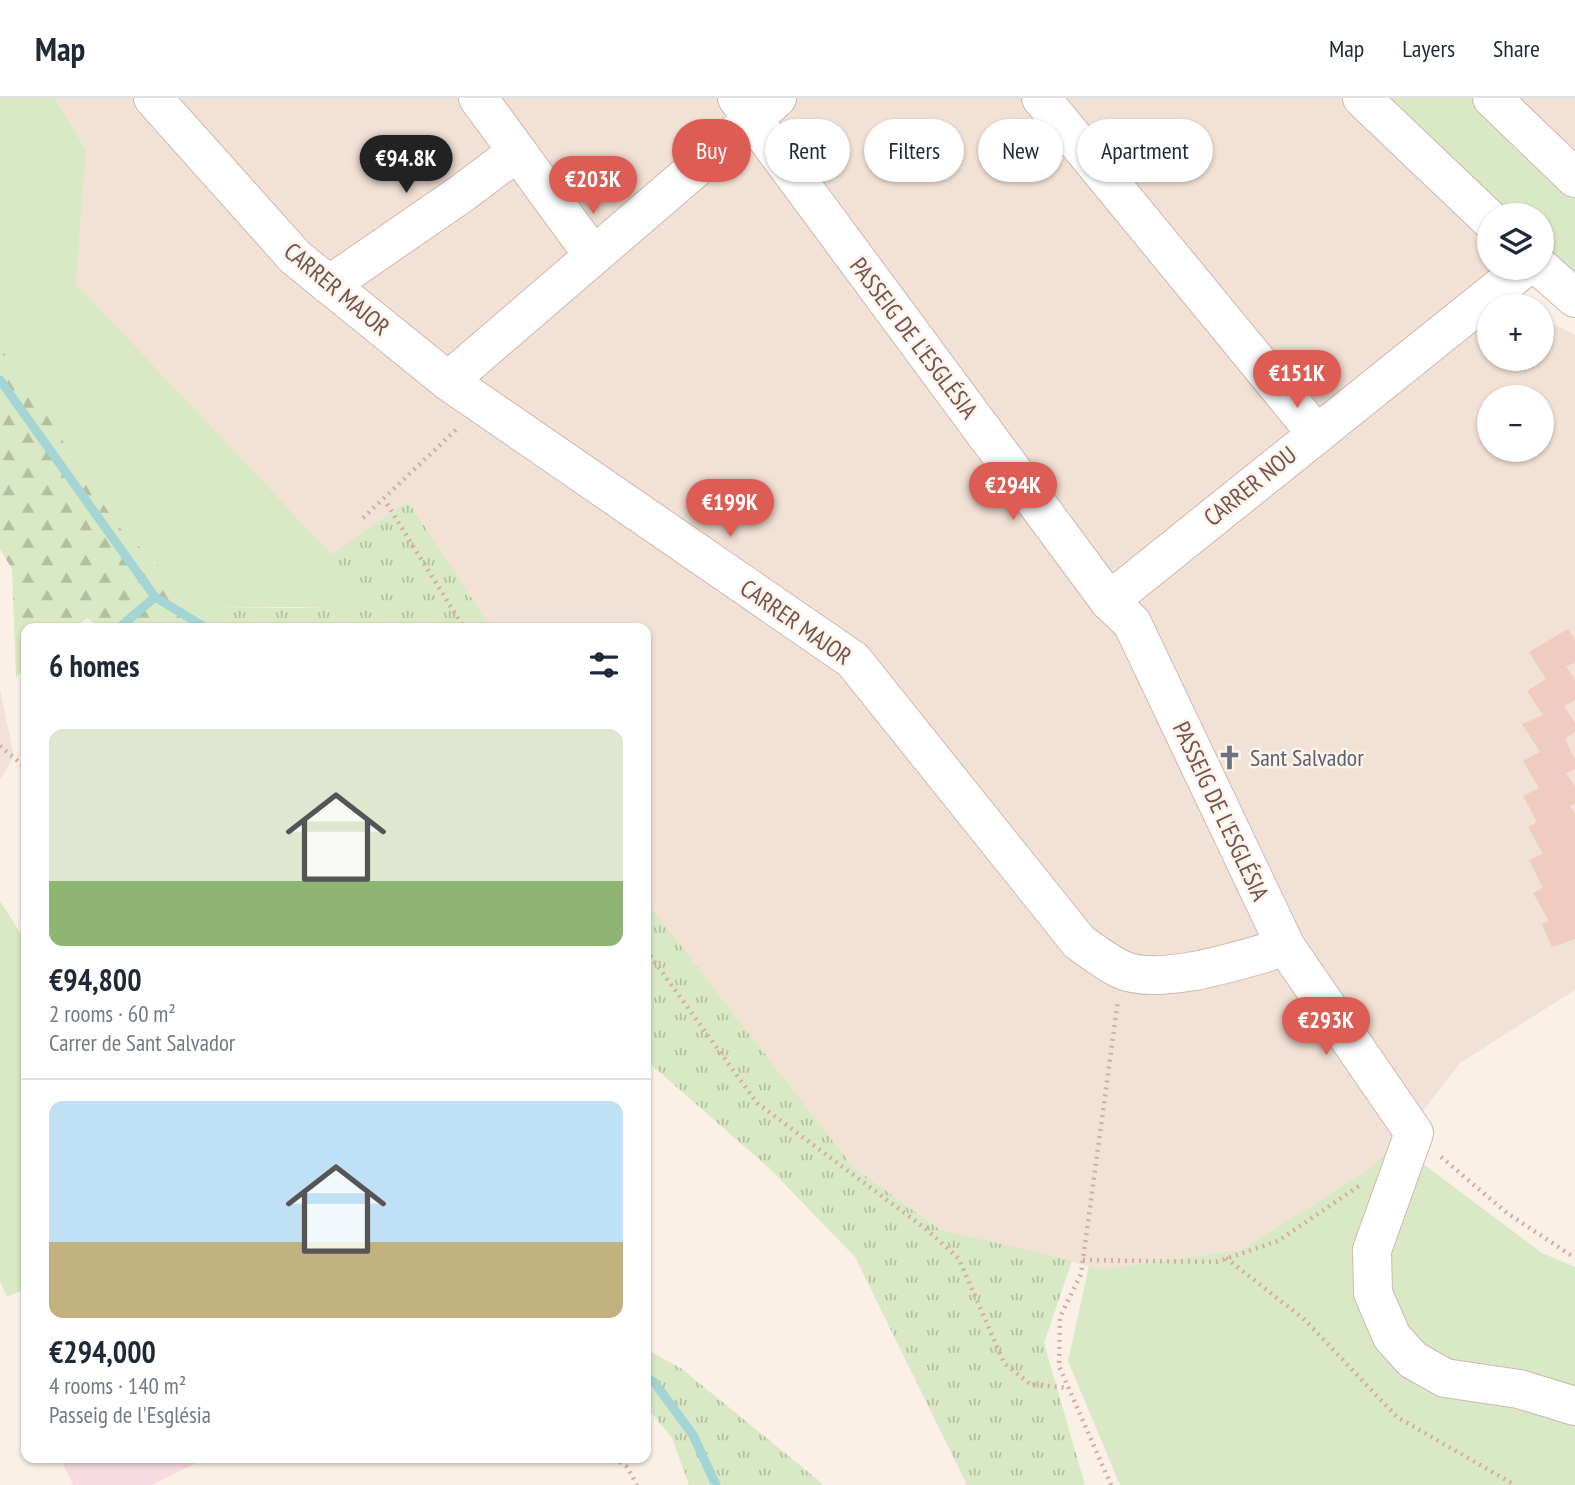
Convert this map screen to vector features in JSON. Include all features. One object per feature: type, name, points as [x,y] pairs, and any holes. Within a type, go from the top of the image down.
[{"type":"street","name":"CARRER MAJOR","points":[[153,98],[295,257],[447,381],[853,660],[1079,942],[1121,970],[1147,975],[1191,972],[1286,947]]},
{"type":"street","points":[[478,98],[593,255]]},
{"type":"street","points":[[1041,98],[1316,433]]},
{"type":"street","points":[[1362,98],[1477,208]]},
{"type":"street","points":[[1492,98],[1575,178]]},
{"type":"street","points":[[447,381],[593,255],[755,105]]},
{"type":"street","name":"PASSEIG DE L'ESGLÉSIA","points":[[755,105],[1109,601],[1132,624],[1286,947]]},
{"type":"street","points":[[329,285],[517,152]]},
{"type":"street","points":[[1554,279],[1575,298]]},
{"type":"street","name":"CARRER NOU","points":[[1109,601],[1509,280]]},
{"type":"street","points":[[1286,947],[1414,1133],[1372,1250],[1373,1293],[1392,1337],[1413,1360],[1445,1378],[1519,1389],[1575,1406]]},
{"type":"path","points":[[363,519],[482,404]]},
{"type":"path","points":[[387,504],[461,623]]},
{"type":"path","points":[[0,746],[21,764]]},
{"type":"path","points":[[651,957],[757,1103],[926,1229],[959,1259],[1004,1363],[1030,1384],[1068,1388]]},
{"type":"path","points":[[1111,1485],[1059,1366],[1060,1317],[1081,1274],[1121,970]]},
{"type":"path","points":[[1414,1133],[1507,1213],[1575,1258]]},
{"type":"path","points":[[1083,1260],[1216,1262],[1278,1241],[1365,1181]]},
{"type":"path","points":[[1226,1258],[1305,1320],[1397,1417],[1515,1485]]},
{"type":"path","points":[[621,1463],[627,1467],[636,1485]]},
{"type":"shaded area","points":[[55,98],[1575,98],[1575,247],[1554,264],[1554,203],[1477,203],[1477,280],[1535,280],[1517,294],[1477,294],[1477,371],[1554,371],[1554,324],[1575,335],[1575,990],[1460,1063],[1402,1138],[1365,1172],[1241,1250],[1101,1269],[939,1229],[853,1167],[651,907],[651,623],[488,623],[408,501],[330,555],[76,284],[86,150]]},
{"type":"shaded area","points":[[0,690],[14,756],[0,780]]},
{"type":"shaded area","points":[[62,1463],[197,1463],[151,1485],[73,1485]]},
{"type":"green space","points":[[0,98],[55,98],[86,150],[76,284],[331,554],[359,609],[203,608],[117,525],[14,364],[0,348]]},
{"type":"green space","points":[[1381,98],[1471,98],[1575,198],[1575,282],[1554,262],[1554,203],[1492,203]]},
{"type":"green space","points":[[0,348],[14,364],[117,525],[203,608],[209,623],[94,623],[87,618],[80,623],[21,623],[21,672],[16,677],[12,569],[0,549]]},
{"type":"green space","points":[[408,501],[488,623],[209,623],[203,608],[359,608],[330,555]]},
{"type":"green space","points":[[0,901],[21,934],[21,1290],[7,1297],[0,1281]]},
{"type":"green space","points":[[651,907],[853,1167],[939,1229],[1072,1261],[1044,1343],[1085,1485],[967,1485],[855,1257],[770,1169],[651,1064]]},
{"type":"green space","points":[[1402,1138],[1375,1326],[1575,1416],[1575,1485],[1120,1485],[1068,1361],[1089,1266],[1101,1269],[1241,1250],[1365,1172]]},
{"type":"green space","points":[[1418,1160],[1542,1253],[1575,1267],[1575,1394],[1455,1367],[1418,1347],[1386,1286],[1385,1247]]},
{"type":"green space","points":[[651,1352],[682,1369],[822,1485],[689,1485],[672,1438],[651,1412]]},
{"type":"building","points":[[1568,629],[1575,640],[1575,663],[1566,666],[1575,680],[1575,700],[1564,706],[1575,723],[1575,732],[1565,739],[1575,760],[1575,769],[1566,773],[1575,786],[1575,804],[1570,806],[1575,813],[1575,939],[1552,947],[1542,924],[1549,921],[1533,893],[1543,888],[1529,860],[1543,854],[1528,827],[1537,822],[1523,796],[1539,788],[1523,761],[1540,752],[1522,724],[1543,715],[1527,691],[1546,679],[1529,652]]},
{"type":"waterway","points":[[0,380],[155,597],[198,623]]},
{"type":"waterway","points":[[125,623],[155,597]]},
{"type":"waterway","points":[[651,1380],[693,1435],[716,1485]]},
{"type":"place","name":"Sant Salvador","points":[[1230,757]]}]
